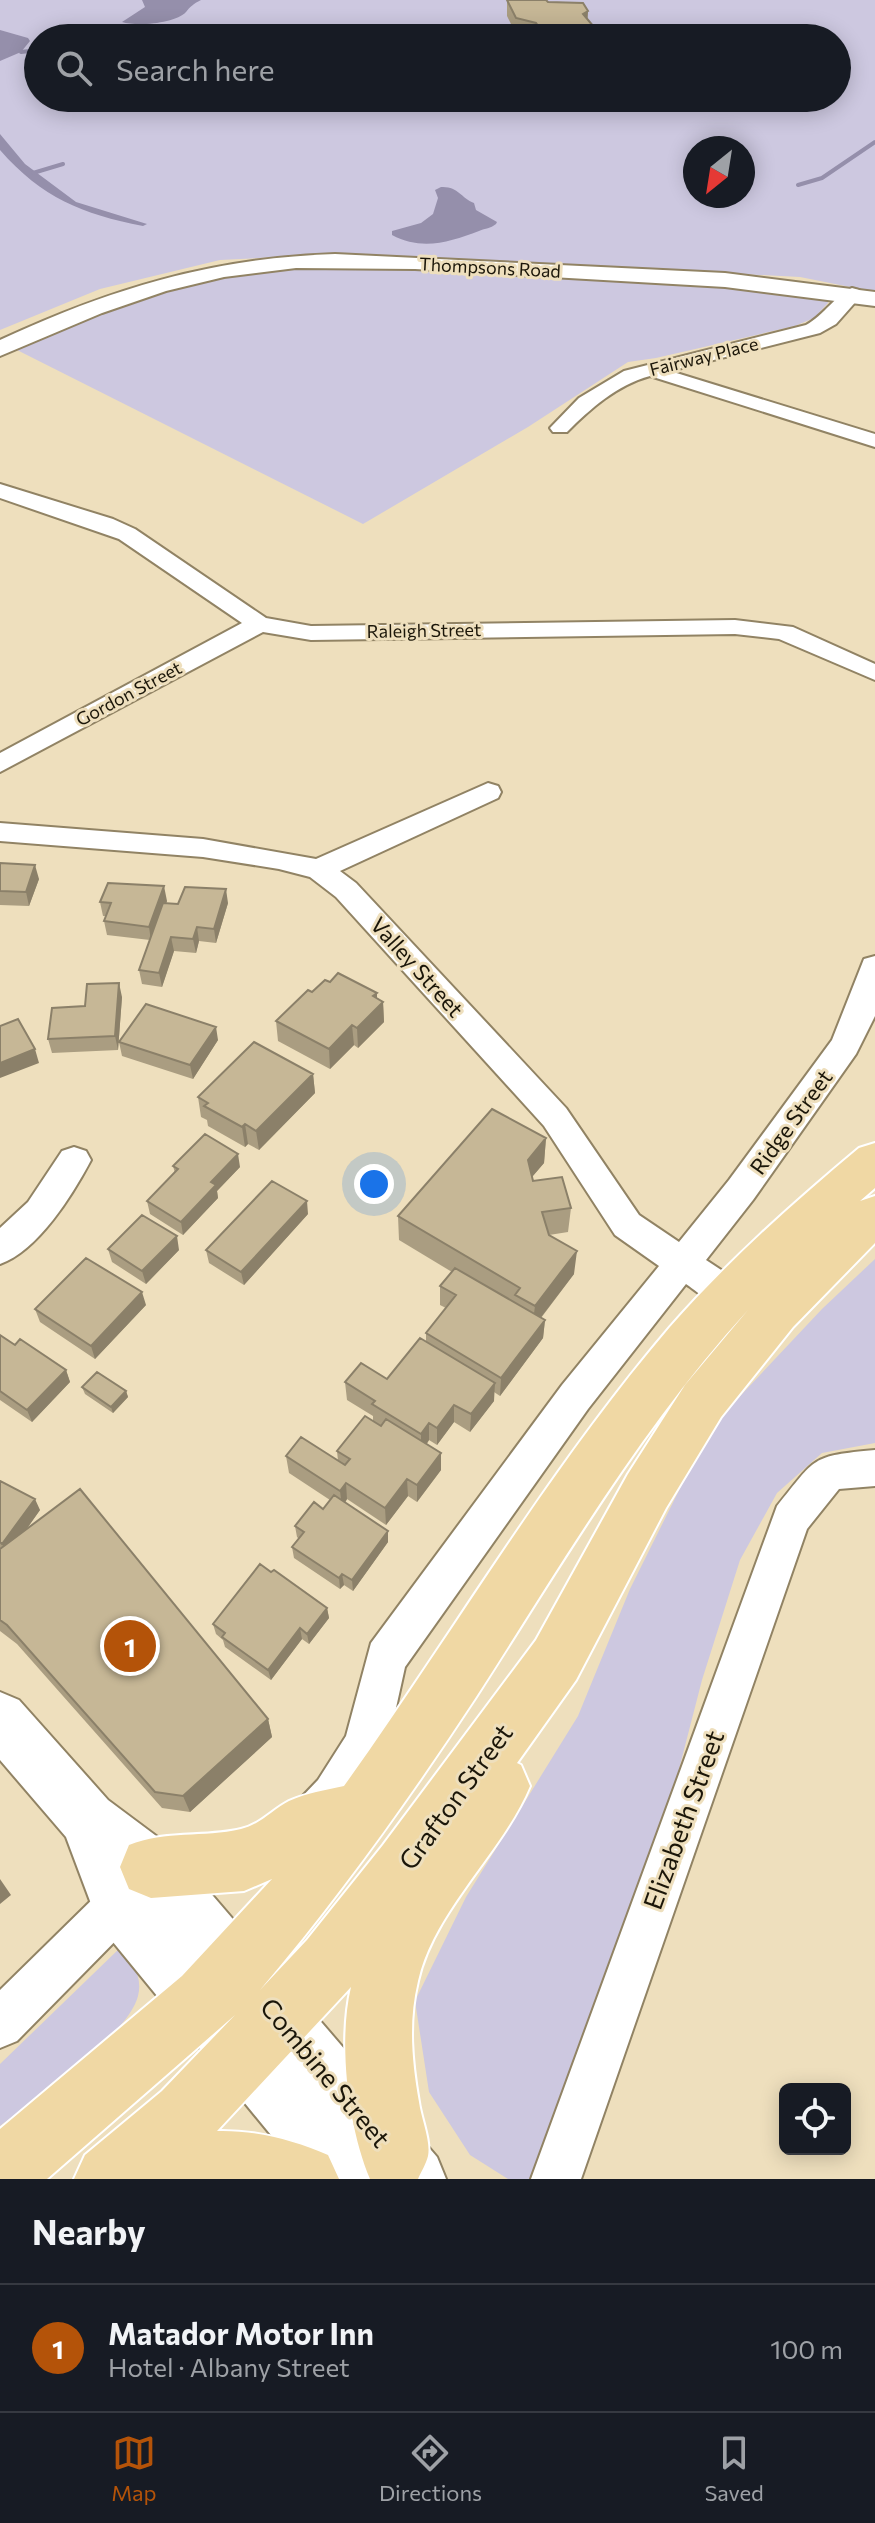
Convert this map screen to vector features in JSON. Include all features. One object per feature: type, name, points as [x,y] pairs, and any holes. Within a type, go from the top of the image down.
[{"type":"highway","points":[[0,2170],[131,2064],[219,1985],[353,1793],[666,1370],[731,1296],[818,1208],[875,1161]]},
{"type":"highway","name":"Grafton Street","points":[[109,2179],[186,2115],[330,1963],[405,1867],[556,1660],[647,1491],[703,1401],[776,1312],[840,1245],[875,1215]]},
{"type":"highway","points":[[386,2171],[380,2004],[386,1981],[413,1919],[556,1697],[556,1660]]},
{"type":"highway","points":[[135,1886],[244,1860],[285,1841],[353,1793]]},
{"type":"highway","points":[[163,2179],[193,2168],[242,2164],[304,2179]]},
{"type":"street","name":"Thompsons Road","points":[[0,349],[107,301],[182,279],[259,265],[362,262],[768,282],[875,299]]},
{"type":"street","name":"Fairway Place","points":[[560,428],[586,402],[631,375],[813,329],[829,320],[852,294]]},
{"type":"street","points":[[653,370],[668,378],[875,441]]},
{"type":"street","name":"Raleigh Street","points":[[0,491],[105,524],[127,534],[259,624],[311,633],[735,627],[784,632],[875,673]]},
{"type":"street","name":"Gordon Street","points":[[0,764],[259,624]]},
{"type":"street","points":[[319,869],[488,792]]},
{"type":"street","name":"Valley Street","points":[[0,832],[203,848],[319,869],[346,890],[555,1117],[627,1225],[731,1296]]},
{"type":"street","name":"Ridge Street","points":[[683,1264],[741,1190],[845,1046],[861,1013],[875,967]]},
{"type":"street","points":[[0,1250],[40,1212],[74,1160]]},
{"type":"street","points":[[353,1793],[386,1658],[575,1397],[683,1264]]},
{"type":"street","name":"Elizabeth Street","points":[[556,2179],[791,1519],[829,1472],[875,1468]]},
{"type":"street","points":[[0,1719],[88,1820],[135,1886],[0,2024]]},
{"type":"street","name":"Combine Street","points":[[135,1886],[263,2037],[386,2171]]},
{"type":"shaded area","points":[[0,0],[875,0],[875,292],[800,277],[337,254],[220,260],[100,289],[0,330]]},
{"type":"shaded area","points":[[142,0],[201,0],[181,16],[166,21],[122,22],[145,7]]},
{"type":"shaded area","points":[[0,30],[24,37],[21,52],[0,61]]},
{"type":"shaded area","points":[[0,134],[25,164],[76,202],[147,224],[143,226],[101,216],[64,202],[31,180],[0,150]]},
{"type":"shaded area","points":[[441,187],[455,190],[496,224],[457,239],[436,243],[414,243],[392,235],[392,231],[421,223],[433,214],[438,198],[435,190]]},
{"type":"shaded area","points":[[368,268],[698,284],[827,296],[828,303],[814,318],[795,326],[628,362],[528,427],[363,524],[17,350],[119,306],[199,281],[297,269]]},
{"type":"shaded area","points":[[875,1259],[875,1443],[822,1453],[777,1493],[740,1560],[702,1680],[661,1839],[531,2179],[508,2179],[470,2155],[429,2092],[415,2001],[466,1897],[578,1716],[630,1589],[710,1428],[822,1309]]},
{"type":"shaded area","points":[[122,1946],[136,1970],[139,1982],[138,1996],[131,2012],[117,2030],[78,2067],[0,2126],[0,2064]]},
{"type":"building","points":[[507,0],[546,0],[583,3],[588,11],[583,14],[591,24],[537,24],[516,18]]},
{"type":"building","points":[[0,863],[35,865],[26,892],[0,891]]},
{"type":"building","points":[[108,883],[164,886],[149,927],[104,921],[111,903],[100,902]]},
{"type":"building","points":[[185,887],[226,889],[214,929],[197,927],[193,939],[171,937],[159,973],[139,970],[163,903],[178,904]]},
{"type":"building","points":[[338,973],[377,993],[373,996],[383,1002],[357,1028],[352,1025],[329,1049],[276,1021],[308,990],[312,992],[325,980],[330,982]]},
{"type":"building","points":[[119,983],[115,1036],[48,1039],[52,1008],[85,1006],[87,984]]},
{"type":"building","points":[[146,1004],[216,1027],[190,1065],[119,1042]]},
{"type":"building","points":[[18,1019],[35,1049],[0,1063],[0,1026]]},
{"type":"building","points":[[254,1042],[313,1074],[256,1131],[245,1124],[242,1127],[204,1106],[208,1103],[198,1097]]},
{"type":"building","points":[[492,1109],[546,1138],[528,1160],[533,1181],[562,1177],[571,1208],[542,1212],[549,1235],[577,1251],[535,1306],[515,1295],[520,1288],[398,1216]]},
{"type":"building","points":[[205,1134],[238,1154],[211,1182],[216,1185],[181,1222],[147,1201],[178,1169],[173,1166]]},
{"type":"building","points":[[272,1181],[307,1201],[241,1272],[206,1250]]},
{"type":"building","points":[[142,1215],[177,1236],[142,1271],[108,1249]]},
{"type":"building","points":[[86,1258],[142,1292],[91,1346],[35,1309]]},
{"type":"building","points":[[455,1268],[545,1320],[501,1378],[426,1333],[456,1295],[440,1286]]},
{"type":"building","points":[[0,1335],[15,1345],[20,1339],[66,1370],[27,1410],[0,1391]]},
{"type":"building","points":[[420,1338],[495,1383],[471,1414],[454,1405],[437,1428],[429,1423],[421,1434],[372,1404],[375,1401],[345,1382],[361,1363],[387,1379]]},
{"type":"building","points":[[97,1372],[126,1391],[111,1407],[82,1387]]},
{"type":"building","points":[[365,1416],[381,1426],[386,1419],[441,1453],[417,1485],[407,1479],[385,1508],[346,1483],[340,1491],[286,1456],[301,1437],[345,1465],[350,1459],[337,1451]]},
{"type":"building","points":[[0,1481],[35,1499],[2,1544],[0,1542]]},
{"type":"building","points":[[80,1489],[268,1719],[183,1796],[155,1792],[0,1620],[0,1549]]},
{"type":"building","points":[[334,1495],[388,1531],[352,1580],[342,1574],[339,1578],[292,1547],[304,1532],[295,1526],[314,1502],[323,1509]]},
{"type":"building","points":[[260,1564],[271,1572],[274,1570],[327,1608],[307,1634],[300,1628],[268,1670],[222,1637],[225,1633],[213,1624]]},
{"type":"waterway","points":[[798,185],[822,178],[875,142]]},
{"type":"waterway","points":[[33,173],[63,164]]},
{"type":"place","name":"Matador Motor Inn","points":[[130,1646]]}]
